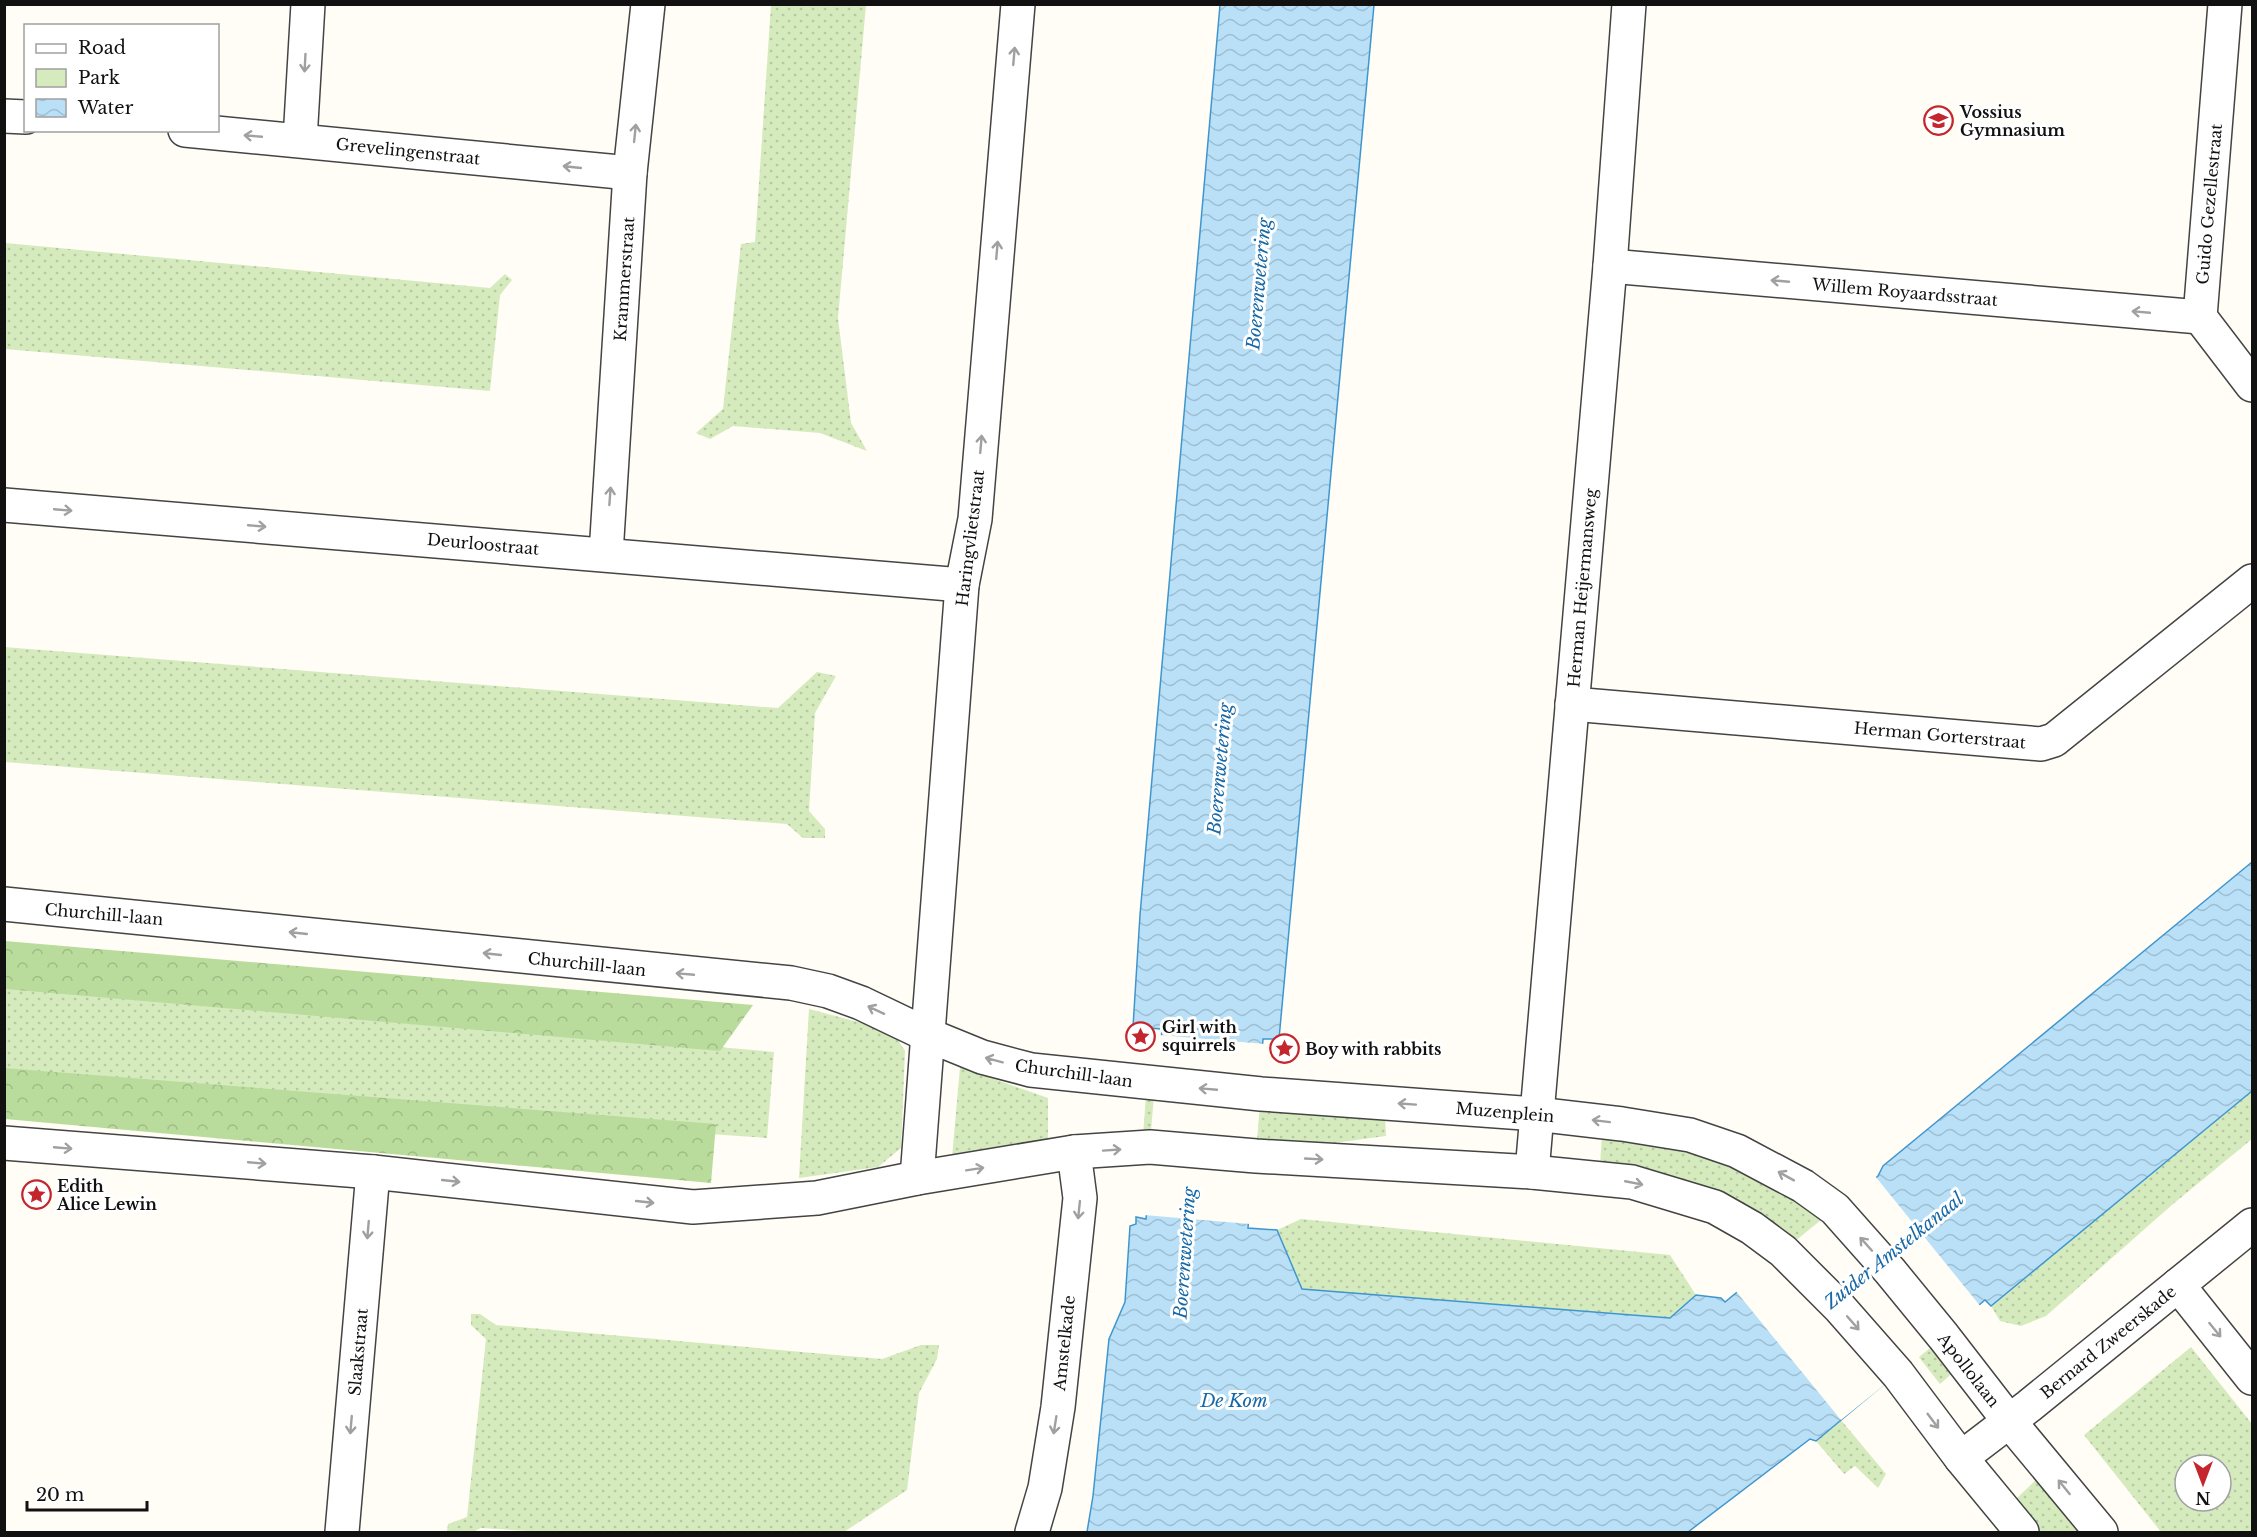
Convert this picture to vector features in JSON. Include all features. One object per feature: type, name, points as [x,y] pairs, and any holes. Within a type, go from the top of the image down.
[{"type":"street","points":[[300,140],[308,4]]},
{"type":"street","name":"Krammerstraat","points":[[606,554],[630,173],[648,4]]},
{"type":"street","name":"Haringvlietstraat","points":[[917,1178],[962,585],[975,519],[1018,4]]},
{"type":"street","name":"Herman Heijermansweg","points":[[1532,1172],[1610,266],[1629,4]]},
{"type":"street","name":"Guido Gezellestraat","points":[[2200,317],[2225,4]]},
{"type":"street","points":[[4,116],[24,117]]},
{"type":"street","name":"Grevelingenstraat","points":[[208,132],[630,173]]},
{"type":"street","name":"Willem Royaardsstraat","points":[[1610,266],[2200,317]]},
{"type":"street","points":[[2200,317],[2253,385]]},
{"type":"street","name":"Deurloostraat","points":[[4,505],[962,585]]},
{"type":"street","name":"Herman Gorterstraat","points":[[1572,704],[2042,744],[2055,740],[2253,581]]},
{"type":"street","name":"Churchill-laan","points":[[4,904],[791,983],[828,991],[861,1003],[928,1035],[982,1057],[1031,1070],[1155,1084]]},
{"type":"street","name":"Muzenplein","points":[[1155,1084],[1536,1114],[1690,1135],[1737,1151],[1767,1166],[1803,1186],[1835,1209]]},
{"type":"street","points":[[4,1143],[373,1172],[693,1207],[817,1198],[917,1178],[1074,1152],[1150,1147],[1256,1156],[1532,1172],[1632,1182],[1696,1200],[1715,1208],[1752,1228],[1783,1251],[1840,1308],[1898,1374],[1961,1458],[2022,1533]]},
{"type":"street","name":"Amstelkade","points":[[1032,1533],[1045,1488],[1059,1395],[1080,1197],[1074,1152]]},
{"type":"street","name":"Slaakstraat","points":[[342,1533],[373,1172]]},
{"type":"street","name":"Apollolaan","points":[[1835,1209],[1890,1271],[2101,1533]]},
{"type":"street","name":"Bernard Zweerskade","points":[[1961,1458],[2253,1225]]},
{"type":"street","points":[[2178,1285],[2253,1378]]},
{"type":"green space","points":[[771,5],[866,5],[838,318],[851,423],[867,451],[820,433],[733,426],[710,439],[696,433],[723,409],[741,244],[755,242]]},
{"type":"green space","points":[[5,243],[490,288],[505,274],[512,280],[500,295],[490,391],[5,349]]},
{"type":"green space","points":[[4,647],[778,708],[817,672],[836,676],[815,713],[809,811],[825,829],[825,838],[803,838],[787,824],[5,762]]},
{"type":"green space","points":[[5,941],[753,1005],[720,1051],[5,989]]},
{"type":"green space","points":[[4,984],[774,1052],[767,1138],[5,1084]]},
{"type":"green space","points":[[809,1009],[892,1031],[905,1051],[901,1148],[878,1167],[799,1178]]},
{"type":"green space","points":[[960,1067],[1048,1098],[1048,1141],[952,1158]]},
{"type":"green space","points":[[4,1068],[716,1124],[711,1183],[5,1119]]},
{"type":"green space","points":[[2252,1091],[2252,1139],[2173,1204],[2046,1316],[2021,1326],[2000,1321],[1991,1306]]},
{"type":"green space","points":[[1146,1096],[1385,1118],[1386,1136],[1297,1148],[1143,1135]]},
{"type":"green space","points":[[1602,1135],[1686,1151],[1736,1169],[1797,1199],[1842,1235],[1956,1370],[1940,1384],[1889,1319],[1841,1283],[1600,1166]]},
{"type":"green space","points":[[1301,1219],[1670,1255],[1696,1295],[1670,1318],[1301,1289],[1277,1230]]},
{"type":"green space","points":[[471,1314],[480,1314],[496,1325],[882,1359],[921,1345],[939,1345],[937,1359],[919,1393],[907,1490],[844,1532],[547,1532],[481,1528],[473,1532],[447,1532],[448,1524],[467,1517],[486,1339],[471,1325]]},
{"type":"green space","points":[[2191,1347],[2252,1424],[2252,1532],[2161,1532],[2084,1435]]},
{"type":"green space","points":[[1841,1420],[1886,1474],[1878,1488],[1855,1466],[1844,1474],[1816,1441]]},
{"type":"green space","points":[[2039,1477],[2086,1532],[2041,1532],[2015,1500]]},
{"type":"water","points":[[1220,5],[1374,5],[1279,1039],[1263,1039],[1248,1228],[1277,1230],[1302,1289],[1670,1318],[1696,1295],[1721,1298],[1725,1302],[1878,1176],[1883,1166],[2252,862],[2252,1091],[1991,1306],[1985,1300],[1816,1441],[1810,1439],[1688,1532],[1087,1532],[1093,1496],[1109,1339],[1125,1302],[1130,1226],[1136,1224],[1136,1217],[1146,1219],[1162,1029],[1133,1027],[1140,915]]},
{"type":"pier","points":[[1159,1035],[1265,1044],[1250,1224],[1144,1215]]},
{"type":"pier","points":[[1875,1176],[1981,1307],[1841,1420],[1735,1290]]},
{"type":"place","name":"Vossius Gymnasium","points":[[1939,121]]},
{"type":"place","name":"Girl with squirrels","points":[[1141,1036]]},
{"type":"place","name":"Boy with rabbits","points":[[1284,1049]]},
{"type":"place","name":"Edith Alice Lewin","points":[[36,1195]]},
{"type":"water label","name":"Boerenwetering","points":[[1259,284]]},
{"type":"water label","name":"Boerenwetering","points":[[1220,769]]},
{"type":"water label","name":"Zuider Amstelkanaal","points":[[1894,1251]]},
{"type":"water label","name":"Boerenwetering","points":[[1185,1253]]},
{"type":"water label","name":"De Kom","points":[[1234,1401]]}]
